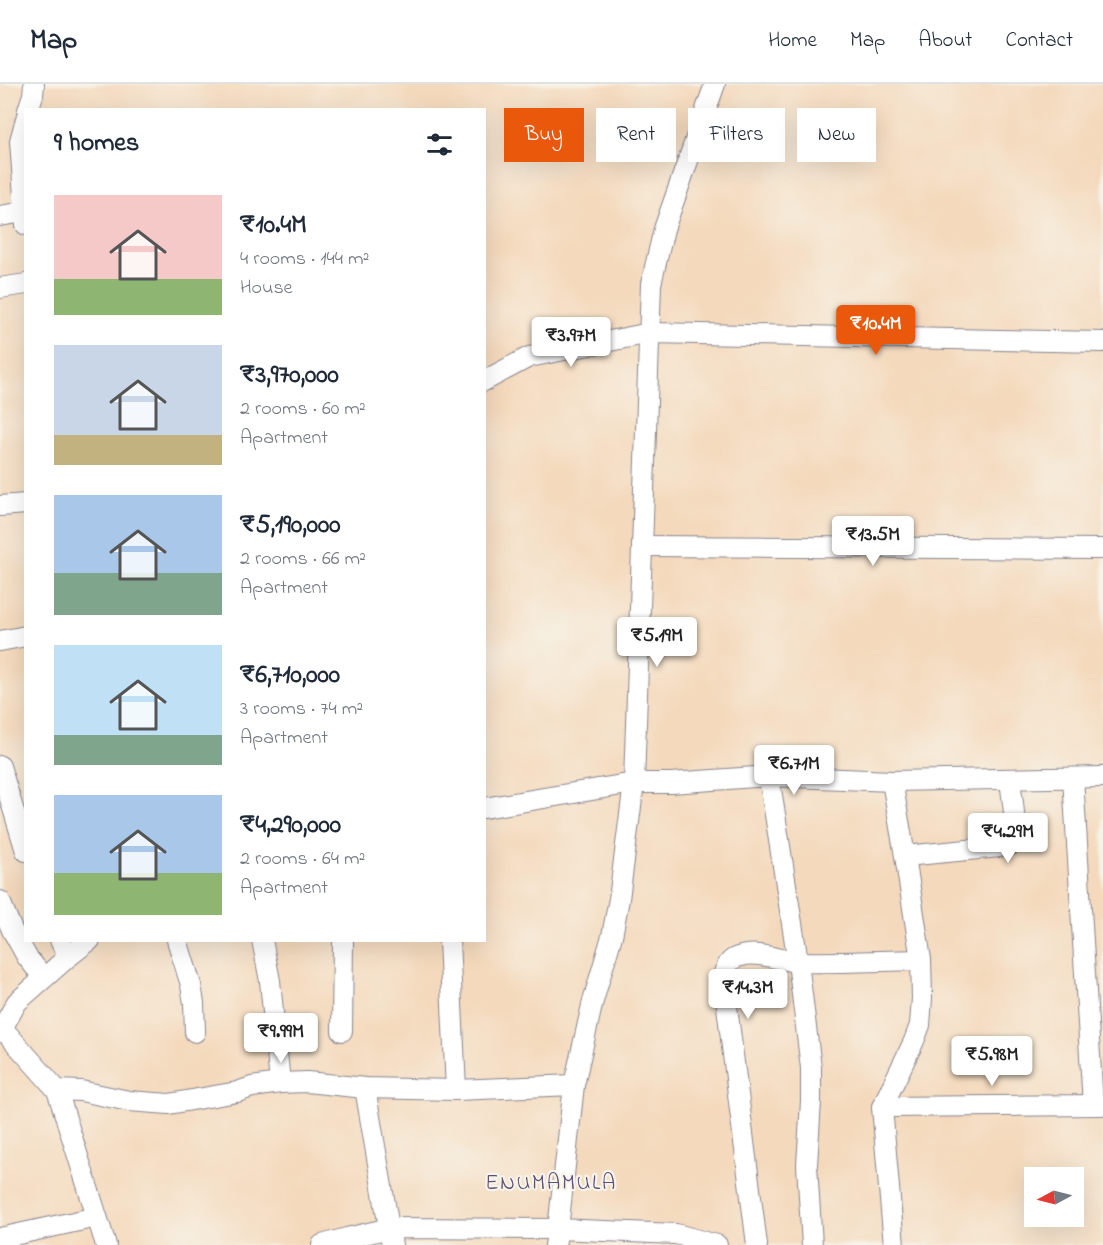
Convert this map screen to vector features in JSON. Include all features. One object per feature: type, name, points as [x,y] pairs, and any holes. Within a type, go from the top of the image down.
[{"type":"street","points":[[29,108],[34,84]]},
{"type":"street","points":[[557,1237],[574,1084],[593,1000],[612,936],[634,783],[651,284],[664,229],[715,84]]},
{"type":"street","points":[[24,126],[20,141],[24,203]]},
{"type":"street","points":[[0,216],[24,218]]},
{"type":"street","points":[[0,288],[24,284]]},
{"type":"street","points":[[486,380],[529,357],[650,333],[1103,342]]},
{"type":"street","points":[[0,506],[24,504]]},
{"type":"street","points":[[642,546],[1103,549]]},
{"type":"street","points":[[0,641],[24,636]]},
{"type":"street","points":[[0,766],[24,844]]},
{"type":"street","points":[[769,776],[798,962],[811,1068],[807,1165],[812,1245]]},
{"type":"street","points":[[486,808],[634,783],[671,783],[769,776],[892,781],[1103,777]]},
{"type":"street","points":[[882,1107],[1098,1105],[1073,778]]},
{"type":"street","points":[[905,856],[1010,844],[1014,839],[1015,829],[1010,779]]},
{"type":"street","points":[[892,781],[921,960],[922,998],[920,1025],[882,1107],[894,1245]]},
{"type":"street","points":[[0,901],[27,957],[44,978]]},
{"type":"street","points":[[84,942],[64,949],[44,978],[13,1007],[1,1030],[57,1090],[106,1245]]},
{"type":"street","points":[[178,942],[191,985],[195,1032]]},
{"type":"street","points":[[262,942],[270,981],[280,1083]]},
{"type":"street","points":[[342,1031],[343,942]]},
{"type":"street","points":[[449,942],[456,1090]]},
{"type":"street","points":[[758,1245],[723,975],[726,966],[731,959],[752,955],[798,962],[921,960]]},
{"type":"street","points":[[57,1090],[81,1091],[129,1101],[169,1104],[280,1083],[308,1082],[364,1088],[456,1090],[574,1084]]},
{"type":"street","points":[[364,1088],[391,1237]]},
{"type":"street","points":[[0,1238],[97,1217]]},
{"type":"street","points":[[322,1245],[347,1238],[391,1237],[677,1239],[717,1245]]},
{"type":"district","name":"ENUMAMULA","points":[[551,1184]]}]
